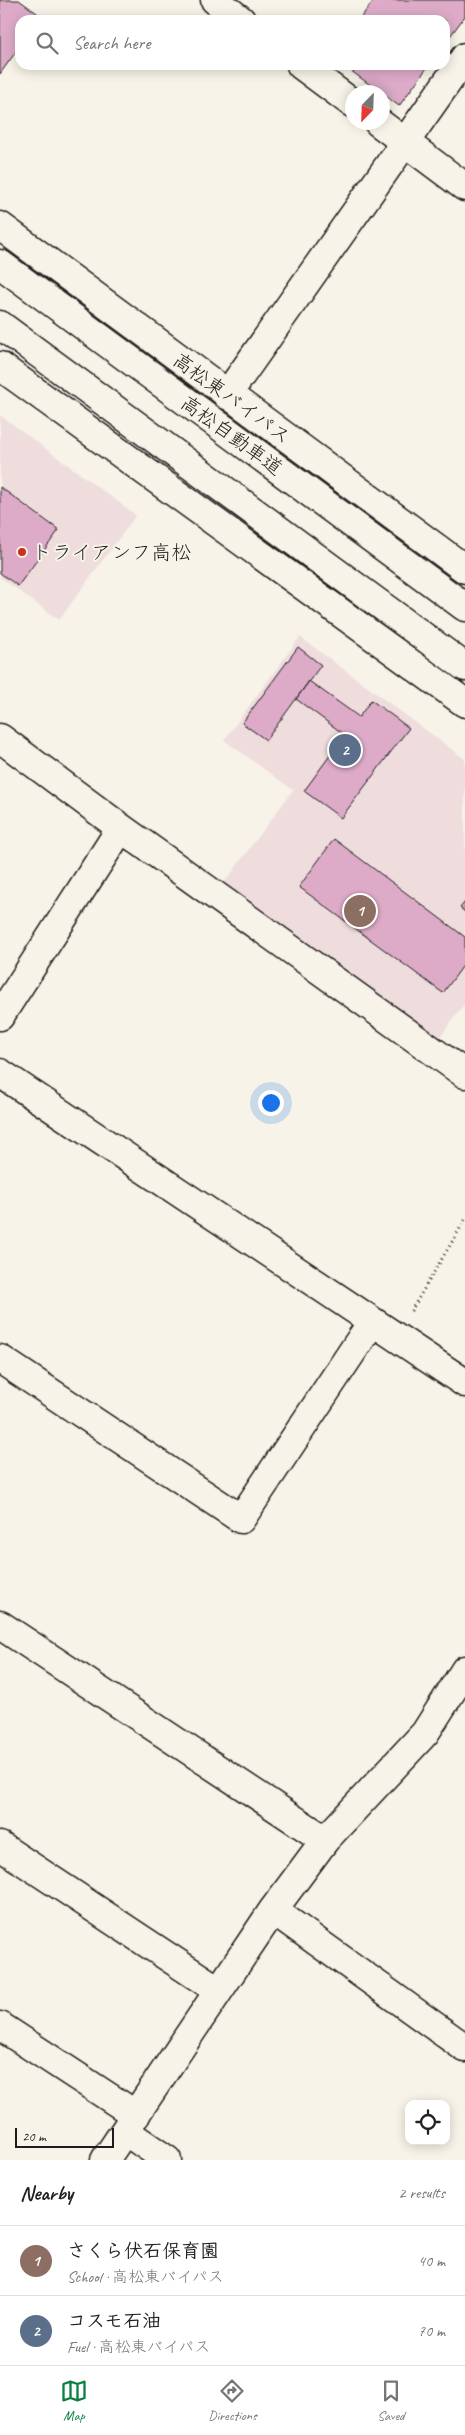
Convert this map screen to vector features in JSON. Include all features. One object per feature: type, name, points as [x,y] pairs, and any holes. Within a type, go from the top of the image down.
[{"type":"main road","points":[[215,0],[234,15]]},
{"type":"main road","points":[[227,395],[465,57]]},
{"type":"main road","points":[[308,70],[345,98]]},
{"type":"main road","points":[[388,130],[465,186]]},
{"type":"main road","name":"高松東バイパス","points":[[0,226],[465,569]]},
{"type":"main road","name":"高松自動車道","points":[[0,264],[465,606]]},
{"type":"main road","points":[[0,325],[465,666]]},
{"type":"main road","points":[[0,366],[465,703]]},
{"type":"main road","points":[[0,738],[120,828],[465,1074]]},
{"type":"main road","points":[[0,1016],[120,828]]},
{"type":"main road","points":[[0,1073],[465,1383]]},
{"type":"main road","points":[[0,1359],[241,1519],[372,1322]]},
{"type":"main road","points":[[0,1625],[325,1840]]},
{"type":"main road","points":[[105,2160],[273,1910],[325,1840],[425,1733],[464,1674]]},
{"type":"main road","points":[[0,1846],[218,1990]]},
{"type":"main road","points":[[273,1910],[465,2048]]},
{"type":"main road","points":[[0,2026],[131,2123],[167,2160]]},
{"type":"path","points":[[396,1337],[465,1220]]},
{"type":"shaded area","points":[[0,415],[136,515],[59,620],[0,577]]},
{"type":"shaded area","points":[[300,637],[465,759],[465,1003],[438,1040],[224,883],[293,790],[224,740]]},
{"type":"building","points":[[0,0],[19,0],[40,15],[15,15],[15,53],[0,74]]},
{"type":"building","points":[[374,0],[465,0],[465,16],[450,36],[450,15],[363,15]]},
{"type":"building","points":[[350,70],[425,70],[399,106],[390,99],[390,85],[370,85]]},
{"type":"building","name":"トライアンフ高松","points":[[0,487],[59,530],[18,586],[0,573]]},
{"type":"building","points":[[298,647],[321,665],[266,740],[242,723]]},
{"type":"building","points":[[309,681],[359,717],[371,700],[409,728],[341,818],[304,791],[345,735],[296,699]]},
{"type":"building","points":[[334,839],[465,937],[465,963],[443,993],[299,887]]},
{"type":"building","points":[[465,902],[465,912],[460,908]]},
{"type":"place","name":"トライアンフ高松","points":[[22,552]]},
{"type":"place","name":"コスモ石油","points":[[345,750]]},
{"type":"place","name":"さくら伏石保育園","points":[[360,911]]}]
